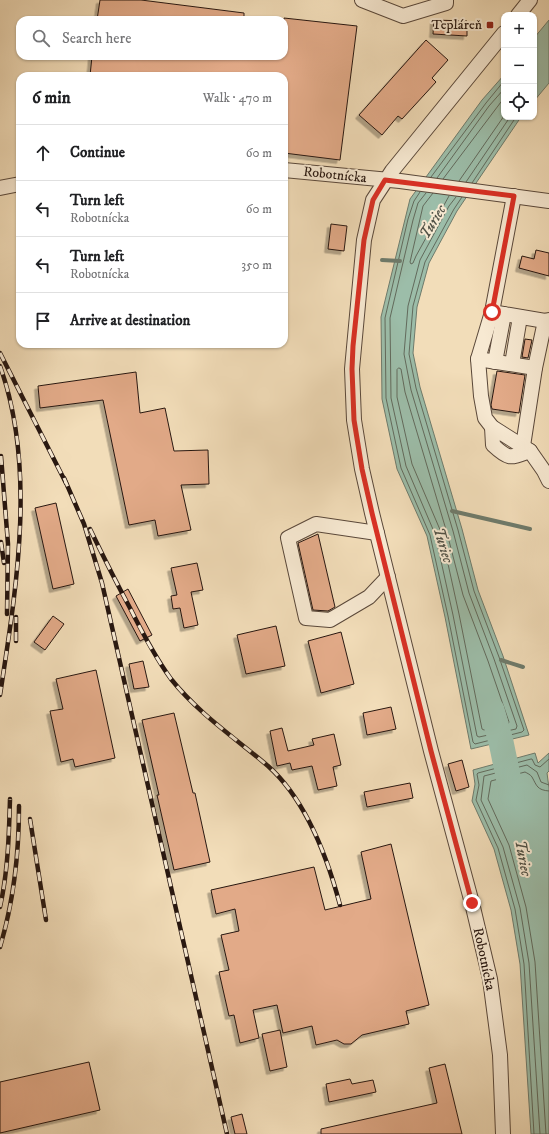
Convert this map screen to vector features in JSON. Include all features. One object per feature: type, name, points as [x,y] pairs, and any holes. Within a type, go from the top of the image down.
[{"type":"street","points":[[362,0],[403,16],[446,3],[446,0]]},
{"type":"street","points":[[520,12],[530,0]]},
{"type":"street","points":[[385,180],[501,37]]},
{"type":"street","name":"Robotnícka","points":[[288,170],[400,181],[549,201]]},
{"type":"street","name":"Robotnícka","points":[[385,180],[373,200],[364,240],[352,369],[354,420],[362,469],[376,533],[431,751],[472,903],[490,979],[500,1054],[503,1134]]},
{"type":"street","points":[[0,188],[16,185]]},
{"type":"street","points":[[514,196],[523,317],[515,365],[527,448]]},
{"type":"street","points":[[478,359],[523,317]]},
{"type":"street","points":[[515,365],[523,317]]},
{"type":"street","points":[[478,359],[515,365]]},
{"type":"street","points":[[478,359],[481,396],[485,418],[492,428],[527,448],[544,471],[549,481]]},
{"type":"street","points":[[376,533],[316,524],[288,538],[306,618],[330,620],[369,597],[388,577]]},
{"type":"water","points":[[549,20],[549,83],[537,97],[537,48],[537,34]]},
{"type":"water","points":[[501,78],[501,120],[519,120],[457,211],[429,263],[417,307],[413,353],[420,387],[462,529],[478,590],[503,656],[529,735],[471,749],[445,617],[427,536],[397,469],[382,399],[381,317],[410,199],[482,100]]},
{"type":"water","points":[[535,753],[538,763],[549,753],[549,771],[547,773],[549,788],[549,1134],[531,1134],[520,964],[511,910],[494,849],[472,801],[475,784],[473,770]]},
{"type":"building","points":[[100,0],[141,0],[244,13],[244,16],[98,16]]},
{"type":"building","points":[[288,18],[357,26],[340,160],[288,154],[288,72],[90,72],[92,60],[288,60]]},
{"type":"building","points":[[434,20],[467,21],[467,36],[433,34]]},
{"type":"building","points":[[426,40],[448,60],[432,78],[436,82],[402,119],[398,116],[382,135],[359,115]]},
{"type":"building","points":[[331,224],[347,226],[344,251],[328,249]]},
{"type":"building","points":[[536,250],[549,253],[549,276],[519,268],[522,256],[534,259]]},
{"type":"building","points":[[525,339],[532,340],[528,358],[522,357]]},
{"type":"building","points":[[497,371],[525,375],[519,413],[492,409],[491,405]]},
{"type":"building","points":[[136,372],[140,413],[165,408],[174,451],[208,450],[209,484],[181,485],[191,530],[158,536],[155,520],[129,525],[103,400],[40,408],[38,386]]},
{"type":"building","points":[[56,503],[74,584],[53,589],[35,508]]},
{"type":"building","points":[[318,534],[335,607],[328,611],[313,610],[298,543]]},
{"type":"building","points":[[197,563],[203,590],[191,592],[198,625],[184,628],[180,608],[173,609],[171,596],[177,595],[171,568]]},
{"type":"building","points":[[128,589],[152,635],[140,641],[116,596]]},
{"type":"building","points":[[53,616],[64,624],[45,650],[34,642]]},
{"type":"building","points":[[276,626],[285,666],[246,674],[237,635]]},
{"type":"building","points":[[341,632],[354,684],[321,693],[308,641]]},
{"type":"building","points":[[143,661],[149,687],[134,689],[129,664]]},
{"type":"building","points":[[96,670],[115,758],[75,767],[73,759],[61,762],[50,711],[63,709],[56,679]]},
{"type":"building","points":[[391,707],[396,729],[367,735],[363,713]]},
{"type":"building","points":[[174,713],[193,793],[195,793],[210,862],[174,870],[142,720]]},
{"type":"building","points":[[282,728],[288,751],[314,745],[312,739],[334,734],[341,765],[333,767],[337,786],[318,790],[312,766],[292,770],[290,763],[277,766],[270,731]]},
{"type":"building","points":[[462,760],[469,787],[456,791],[448,764]]},
{"type":"building","points":[[410,783],[413,798],[367,807],[364,792]]},
{"type":"building","points":[[391,844],[429,1005],[406,1011],[409,1024],[362,1035],[351,1044],[344,1044],[337,1040],[316,1045],[312,1026],[283,1033],[277,1005],[253,1010],[259,1038],[240,1043],[234,1015],[229,1016],[219,972],[229,970],[221,935],[239,931],[235,909],[216,914],[211,890],[314,867],[325,910],[371,899],[361,852]]},
{"type":"building","points":[[280,1030],[287,1067],[270,1071],[262,1034]]},
{"type":"building","points":[[89,1062],[100,1110],[0,1133],[0,1082]]},
{"type":"building","points":[[445,1064],[462,1134],[321,1134],[321,1129],[437,1103],[429,1068]]},
{"type":"building","points":[[350,1079],[352,1084],[373,1080],[376,1092],[329,1102],[326,1084]]},
{"type":"building","points":[[242,1114],[247,1134],[235,1134],[231,1117]]},
{"type":"waterway","points":[[382,260],[400,261]]},
{"type":"waterway","points":[[452,511],[530,529]]},
{"type":"waterway","points":[[501,660],[523,667]]},
{"type":"waterway","name":"Turiec","points":[[492,710],[501,742],[512,795]]},
{"type":"railway","points":[[0,353],[66,483]]},
{"type":"railway","points":[[0,366],[11,405],[18,446],[20,488],[20,530],[17,572],[0,695]]},
{"type":"railway","points":[[1,456],[8,544],[7,614]]},
{"type":"railway","points":[[64,478],[84,524],[102,583],[227,1134]]},
{"type":"railway","points":[[90,529],[144,635],[171,679],[193,703],[217,725],[268,766],[293,795],[304,812],[322,848],[340,905]]},
{"type":"railway","points":[[1,542],[4,563]]},
{"type":"railway","points":[[16,617],[16,641]]},
{"type":"railway","points":[[0,907],[3,894],[9,840],[10,799]]},
{"type":"railway","points":[[0,947],[9,912],[15,877],[19,806]]},
{"type":"railway","points":[[30,819],[46,920]]},
{"type":"place","name":"Tepláreň","points":[[490,25]]},
{"type":"route","points":[[472,903],[431,751],[372,513],[362,469],[354,420],[352,391],[353,346],[364,240],[373,200],[385,180],[514,196],[492,312]]}]
